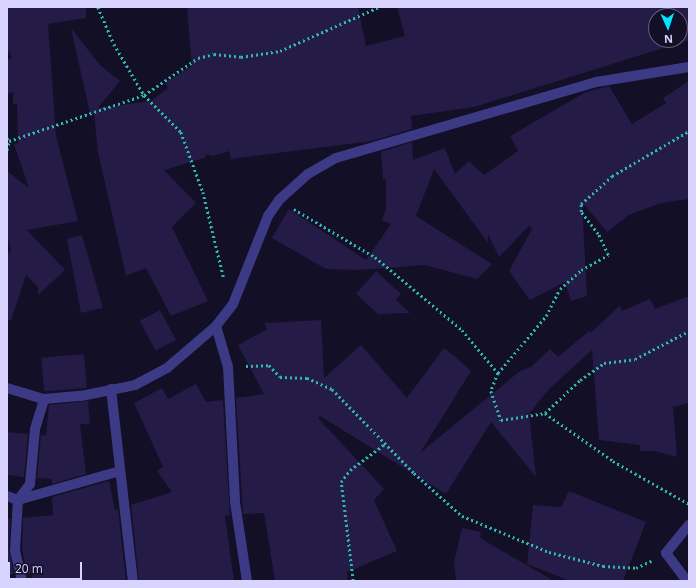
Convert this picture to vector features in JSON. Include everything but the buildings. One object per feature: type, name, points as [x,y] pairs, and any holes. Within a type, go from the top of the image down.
[{"type":"street","points":[[7,388],[44,399],[135,385],[167,368],[216,326],[233,304],[268,216],[278,200],[308,174],[363,148],[596,82],[689,67]]},
{"type":"street","points":[[216,326],[228,367],[236,502],[246,581]]},
{"type":"street","points":[[111,389],[133,581]]},
{"type":"street","points":[[22,581],[15,550],[18,500],[30,484],[35,429],[44,399]]},
{"type":"street","points":[[7,496],[18,500],[120,471]]},
{"type":"street","points":[[687,581],[666,553],[689,525]]},
{"type":"path","points":[[98,7],[114,44],[144,95],[181,132],[203,192],[213,244],[233,304]]},
{"type":"path","points":[[9,141],[144,95],[198,58],[214,54],[241,57],[280,51],[379,7]]},
{"type":"path","points":[[689,131],[612,176],[581,204],[581,212],[598,234],[608,255],[581,270],[560,289],[546,316],[498,373],[491,391],[501,420],[545,413],[580,380],[604,363],[635,359],[689,331]]},
{"type":"path","points":[[7,138],[9,141],[7,150]]},
{"type":"path","points":[[278,200],[375,258],[462,330],[498,373]]},
{"type":"path","points":[[228,367],[268,365],[280,377],[307,378],[332,389],[462,516],[504,535],[549,552],[603,566],[636,568],[666,553]]},
{"type":"path","points":[[545,413],[613,461],[689,504]]},
{"type":"path","points":[[353,581],[341,482],[350,470],[386,443]]}]
